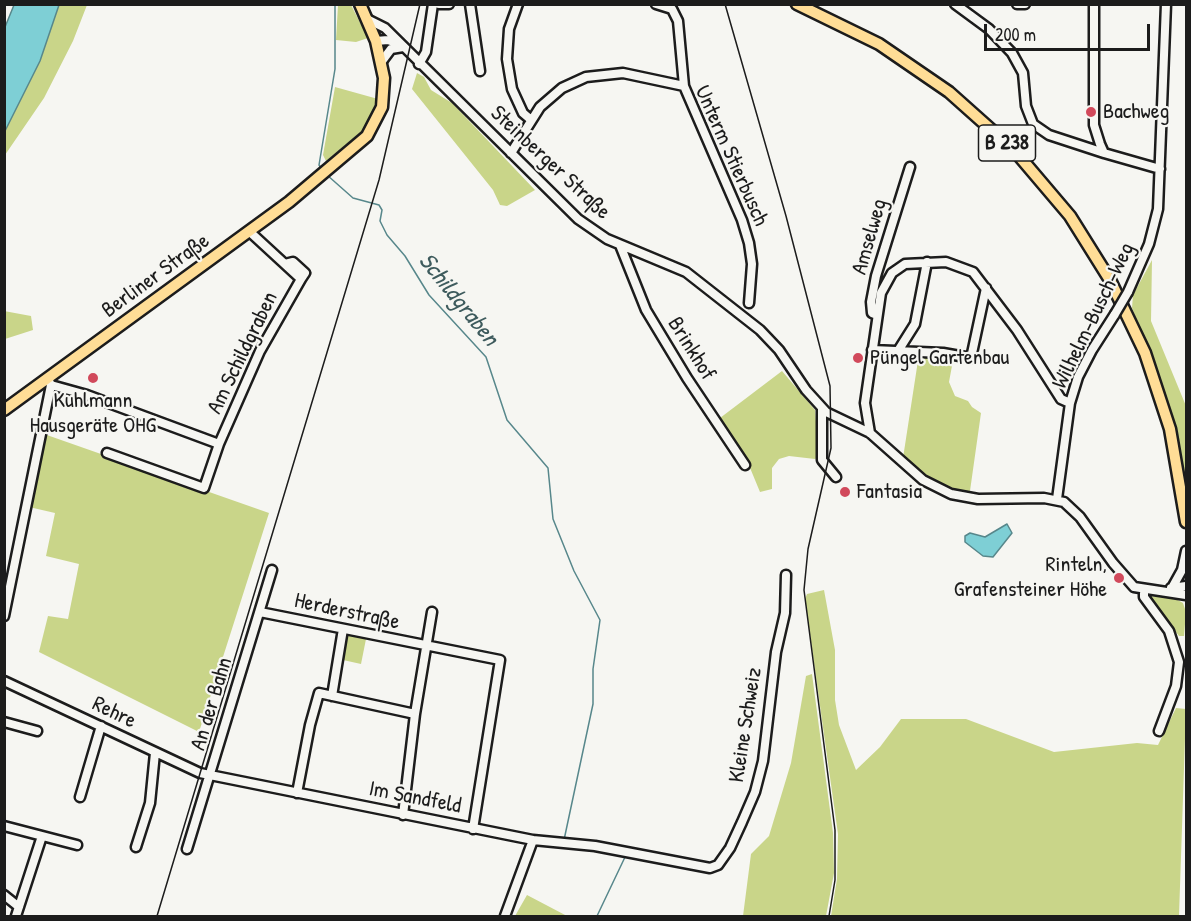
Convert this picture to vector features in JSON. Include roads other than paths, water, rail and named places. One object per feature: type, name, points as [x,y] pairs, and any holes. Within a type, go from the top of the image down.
[{"type":"main road","name":"Berliner Straße","points":[[4,410],[49,381],[250,232],[325,174],[359,145],[374,128],[382,107],[382,61],[369,20],[360,4]]},
{"type":"main road","name":"B 238","points":[[797,4],[879,44],[950,92],[1014,150],[1070,216],[1110,280],[1145,353],[1170,429],[1186,522]]},
{"type":"street","points":[[419,63],[426,52],[433,4]]},
{"type":"street","points":[[439,4],[449,4]]},
{"type":"street","points":[[470,4],[480,71]]},
{"type":"street","points":[[518,4],[509,29],[507,59],[512,89],[523,113],[530,119]]},
{"type":"street","points":[[656,4],[672,9],[678,21],[684,86]]},
{"type":"street","points":[[955,4],[989,29],[1012,53],[1023,73],[1026,106],[1033,124],[1048,135],[1160,169]]},
{"type":"street","points":[[1017,4],[1025,4]]},
{"type":"street","points":[[1094,4],[1094,125],[1104,153]]},
{"type":"street","name":"Wilhelm-Busch-Weg","points":[[1057,499],[1070,403],[1078,377],[1128,292],[1155,227],[1160,169],[1166,4]]},
{"type":"street","name":"Steinberger Straße","points":[[369,20],[382,26],[392,35],[578,219],[620,245],[686,272],[750,322],[779,350],[822,409],[870,433],[912,472],[951,494],[978,499],[1057,499]]},
{"type":"street","points":[[376,39],[383,33],[392,35]]},
{"type":"street","points":[[376,39],[388,40],[401,46]]},
{"type":"street","points":[[382,61],[391,49],[401,46]]},
{"type":"street","name":"Unterm Stierbusch","points":[[511,153],[530,119],[557,92],[586,77],[623,74],[684,86],[742,220],[749,243],[752,264],[749,303]]},
{"type":"street","name":"Amselweg","points":[[877,315],[872,313],[874,285],[910,167]]},
{"type":"street","name":"Am Schildgraben","points":[[107,453],[204,488],[219,444],[260,351],[301,279],[250,232]]},
{"type":"street","name":"Brinkhof","points":[[620,245],[641,300],[664,342],[745,465]]},
{"type":"street","points":[[898,351],[915,324],[927,262]]},
{"type":"street","points":[[870,433],[865,403],[881,293],[892,273],[905,264],[946,262],[973,272],[1061,399],[1070,403]]},
{"type":"street","points":[[872,350],[943,353],[971,358],[986,288]]},
{"type":"street","points":[[4,616],[49,381]]},
{"type":"street","name":"Am Schildgraben","points":[[49,381],[219,444]]},
{"type":"street","points":[[822,409],[822,460],[836,477]]},
{"type":"street","points":[[1057,499],[1070,506],[1080,517],[1128,581],[1144,590],[1186,595]]},
{"type":"street","points":[[1172,588],[1182,570],[1186,551]]},
{"type":"street","name":"An der Bahn","points":[[188,849],[272,570]]},
{"type":"street","name":"Kleine Schweiz","points":[[533,840],[595,846],[710,868],[718,865],[730,848],[755,792],[763,760],[776,652],[785,613],[786,575]]},
{"type":"street","points":[[1159,592],[1186,586]]},
{"type":"street","points":[[1144,590],[1144,597],[1169,631],[1179,662],[1176,686],[1159,731]]},
{"type":"street","name":"Herderstraße","points":[[260,612],[500,660],[473,829]]},
{"type":"street","points":[[403,814],[415,714],[432,612]]},
{"type":"street","points":[[332,696],[343,629]]},
{"type":"street","name":"Rehre","points":[[4,681],[155,753],[209,776]]},
{"type":"street","points":[[297,793],[310,725],[319,693],[415,714]]},
{"type":"street","points":[[4,722],[37,731]]},
{"type":"street","points":[[80,797],[101,726]]},
{"type":"street","points":[[136,847],[150,803],[155,753]]},
{"type":"street","name":"Im Sandfeld","points":[[209,776],[533,840]]},
{"type":"street","points":[[4,826],[77,845]]},
{"type":"street","points":[[18,912],[42,836]]},
{"type":"street","points":[[505,916],[533,840]]},
{"type":"street","points":[[4,895],[18,912]]},
{"type":"water","points":[[14,5],[59,5],[40,61],[5,131],[5,27]]},
{"type":"water","points":[[1007,524],[1012,533],[993,557],[983,556],[965,542],[965,536],[970,533],[985,537]]},
{"type":"waterway","name":"Schildgraben","points":[[322,169],[319,165],[335,69],[335,4]]},
{"type":"waterway","name":"Schildgraben","points":[[327,175],[353,198],[379,205],[382,210],[380,221],[387,235],[405,256],[429,295],[486,357],[507,420],[548,468],[553,519],[574,571],[600,620],[593,669],[593,704],[564,840]]},
{"type":"waterway","name":"Schildgraben","points":[[597,916],[626,855]]},
{"type":"railway","points":[[157,916],[379,180],[420,4]]},
{"type":"railway","points":[[725,4],[786,216],[830,386],[831,448],[808,549],[804,590],[835,830],[835,880],[829,916]]},
{"type":"place","name":"Bachweg","points":[[1091,112]]},
{"type":"place","name":"Püngel Gartenbau","points":[[858,358]]},
{"type":"place","name":"Kuhlmann Hausgeräte OHG","points":[[93,378]]},
{"type":"place","name":"Fantasia","points":[[845,492]]},
{"type":"place","name":"Rinteln, Grafensteiner Höhe","points":[[1119,578]]}]
